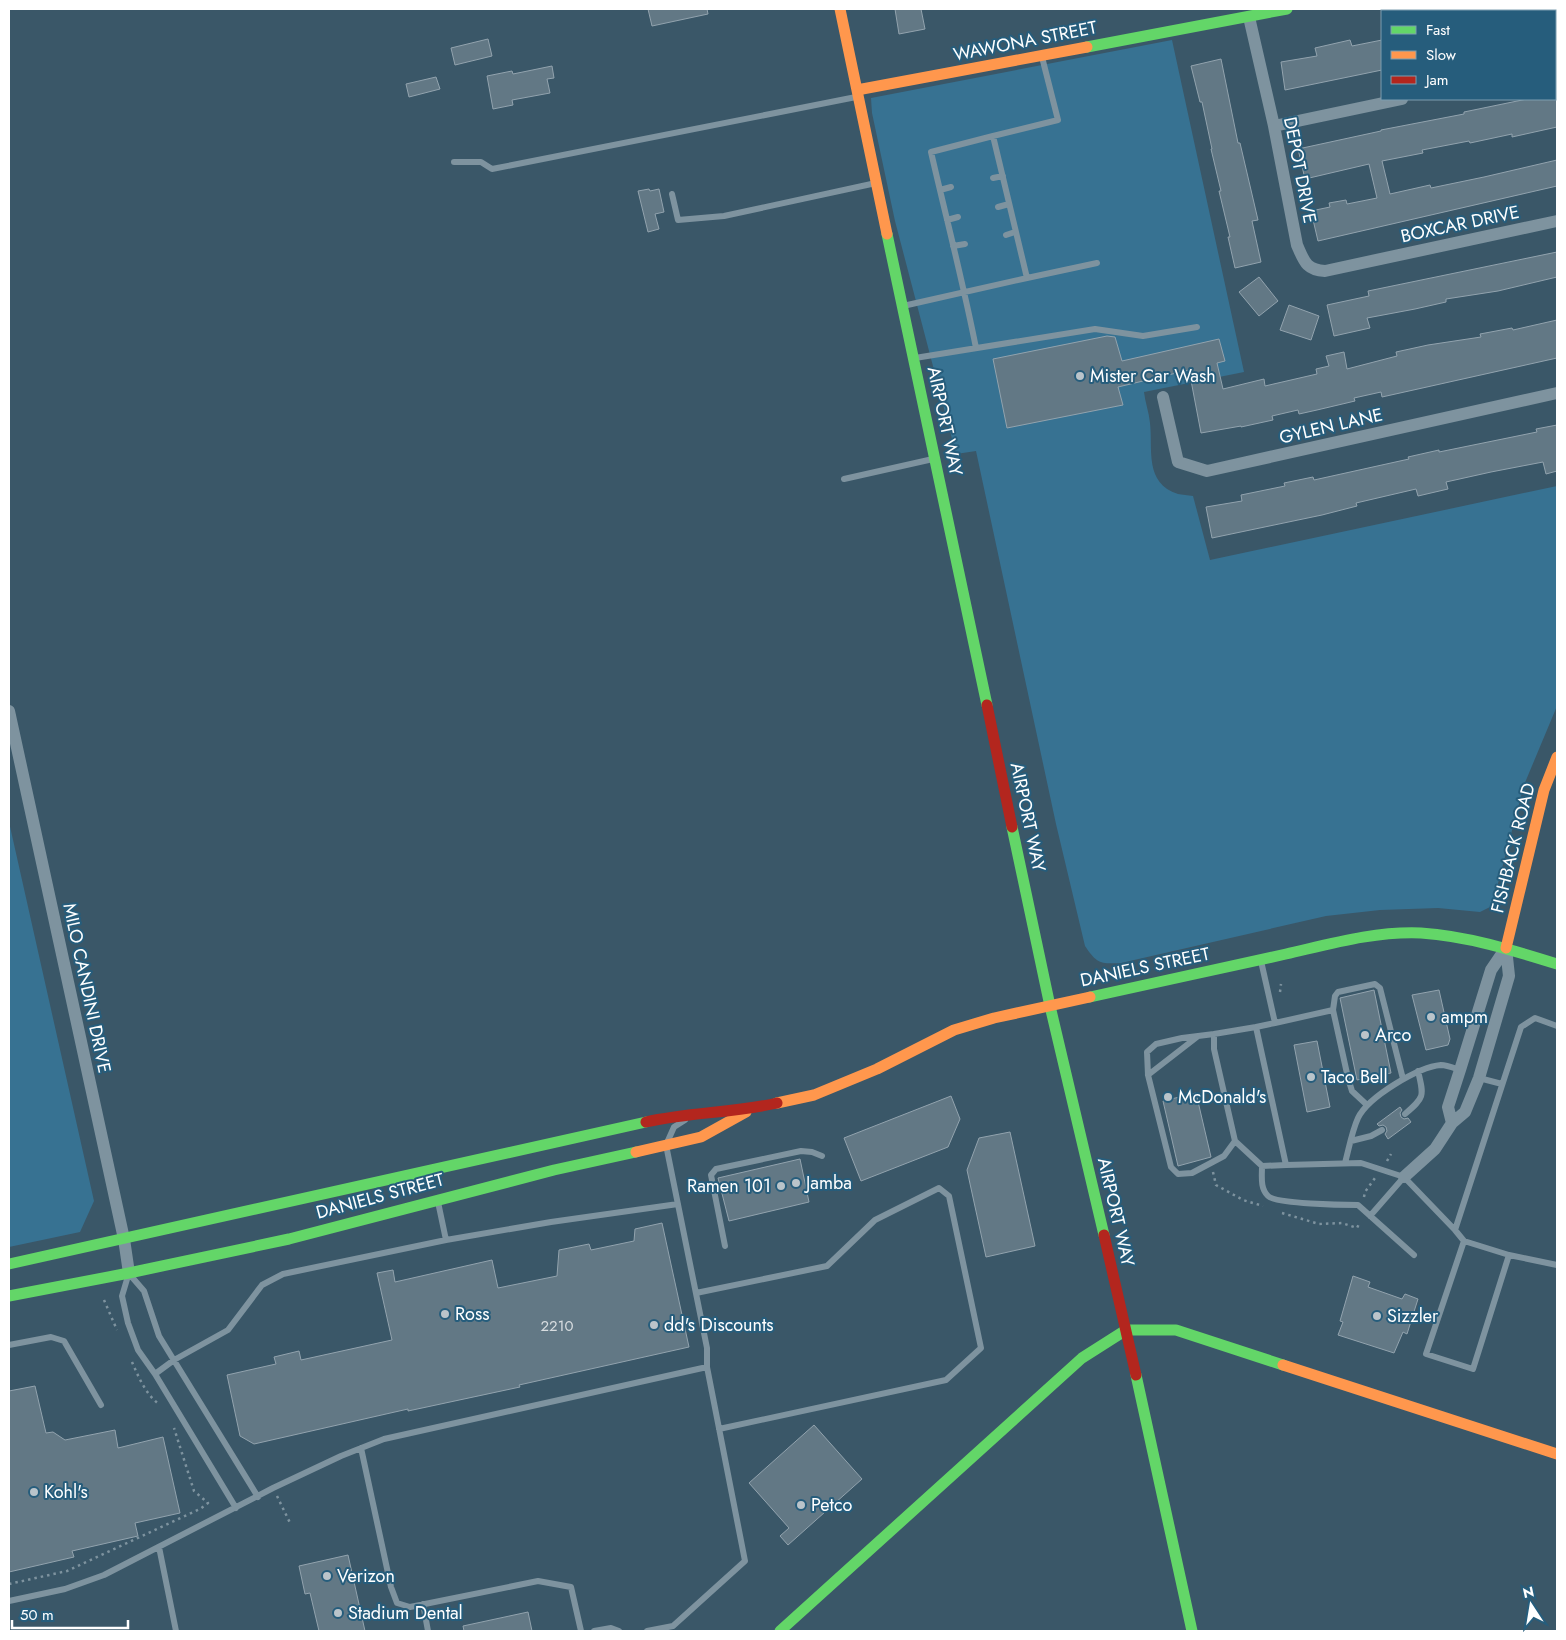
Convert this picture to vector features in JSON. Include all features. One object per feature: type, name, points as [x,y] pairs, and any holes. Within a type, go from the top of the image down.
[{"type":"main road","name":"AIRPORT WAY","points":[[840,9],[1050,1006],[1126,1330],[1192,1631]]},
{"type":"main road","name":"WAWONA STREET","points":[[858,93],[1287,9]]},
{"type":"main road","name":"FISHBACK ROAD","points":[[1506,948],[1532,834],[1544,790],[1557,757]]},
{"type":"main road","name":"DANIELS STREET","points":[[9,1264],[656,1120],[694,1114],[753,1109],[814,1095],[877,1069],[954,1030],[994,1018],[1345,941],[1396,933],[1448,936],[1506,948],[1557,964]]},
{"type":"main road","name":"DANIELS STREET","points":[[9,1296],[289,1239],[554,1170],[701,1137],[753,1109]]},
{"type":"main road","points":[[780,1631],[1082,1358],[1126,1330],[1176,1330],[1557,1454]]},
{"type":"street","name":"DEPOT DRIVE","points":[[1250,16],[1297,245],[1305,263],[1316,270],[1325,271],[1370,261]]},
{"type":"street","points":[[1274,126],[1397,100]]},
{"type":"street","name":"BOXCAR DRIVE","points":[[1370,261],[1557,221]]},
{"type":"street","name":"GYLEN LANE","points":[[1163,397],[1178,462],[1206,471],[1557,394]]},
{"type":"street","name":"MILO CANDINI DRIVE","points":[[9,711],[124,1239],[129,1273]]},
{"type":"street","name":"FISHBACK ROAD","points":[[1452,1123],[1448,1107],[1491,970],[1506,948]]},
{"type":"street","name":"FISHBACK ROAD","points":[[1404,1177],[1435,1149],[1452,1123],[1465,1112],[1479,1078],[1509,976],[1506,948]]},
{"type":"lane","points":[[976,348],[965,292],[931,152],[1058,120],[1041,56]]},
{"type":"lane","points":[[454,162],[481,162],[492,169],[858,93]]},
{"type":"lane","points":[[993,136],[1027,278]]},
{"type":"lane","points":[[993,178],[1003,176]]},
{"type":"lane","points":[[672,194],[678,220],[724,216],[877,183]]},
{"type":"lane","points":[[940,190],[951,187]]},
{"type":"lane","points":[[998,207],[1009,204]]},
{"type":"lane","points":[[947,220],[958,217]]},
{"type":"lane","points":[[1006,235],[1015,232]]},
{"type":"lane","points":[[953,246],[965,244]]},
{"type":"lane","points":[[903,306],[1097,263]]},
{"type":"lane","points":[[914,358],[1095,329],[1143,336],[1197,327]]},
{"type":"lane","points":[[844,479],[935,458]]},
{"type":"lane","points":[[1261,959],[1275,1023]]},
{"type":"lane","points":[[1367,1105],[1352,1091],[1348,1078],[1333,1010],[1335,996],[1338,992],[1375,984],[1380,988],[1403,1079]]},
{"type":"lane","points":[[1235,1141],[1224,1156],[1192,1173],[1178,1174],[1171,1167],[1148,1075],[1147,1052],[1156,1044],[1182,1038],[1256,1027],[1333,1010]]},
{"type":"lane","points":[[1455,1230],[1521,1027],[1535,1018],[1557,1026]]},
{"type":"lane","points":[[1256,1027],[1286,1165]]},
{"type":"lane","points":[[1214,1034],[1214,1049],[1235,1141],[1262,1166],[1360,1163],[1404,1177],[1464,1241],[1509,1255],[1557,1265]]},
{"type":"lane","points":[[1148,1075],[1198,1036]]},
{"type":"lane","points":[[1345,1163],[1357,1119],[1363,1109],[1378,1096],[1418,1071],[1441,1065],[1460,1070]]},
{"type":"lane","points":[[1404,1114],[1416,1105],[1422,1097],[1423,1091],[1418,1071]]},
{"type":"lane","points":[[1479,1078],[1502,1084]]},
{"type":"lane","points":[[647,1631],[673,1626],[745,1562],[707,1367],[707,1348],[666,1145],[674,1126],[694,1114]]},
{"type":"lane","points":[[1351,1141],[1371,1136],[1382,1130]]},
{"type":"lane","points":[[725,1246],[711,1175],[716,1169],[801,1150],[822,1156]]},
{"type":"lane","points":[[1262,1166],[1262,1187],[1269,1197],[1278,1200],[1332,1205],[1358,1205],[1414,1255]]},
{"type":"lane","points":[[1370,1216],[1404,1177]]},
{"type":"lane","points":[[696,1293],[827,1266],[875,1220],[939,1188],[949,1196],[981,1348],[946,1380],[719,1429]]},
{"type":"lane","points":[[437,1199],[446,1240]]},
{"type":"lane","points":[[155,1374],[174,1360],[228,1330],[262,1284],[284,1274],[446,1240],[550,1222],[678,1204]]},
{"type":"lane","points":[[1464,1241],[1426,1354],[1473,1369],[1509,1255]]},
{"type":"lane","points":[[129,1273],[144,1291],[159,1336],[258,1497]]},
{"type":"lane","points":[[129,1273],[122,1296],[128,1323],[138,1350],[155,1374],[236,1508]]},
{"type":"lane","points":[[9,1345],[51,1337],[64,1341],[101,1405]]},
{"type":"lane","points":[[9,1601],[65,1589],[104,1575],[273,1488],[341,1456],[384,1439],[707,1367]]},
{"type":"lane","points":[[361,1448],[396,1603],[410,1607],[538,1581],[571,1587],[581,1631]]},
{"type":"lane","points":[[159,1547],[176,1631]]},
{"type":"lane","points":[[422,1604],[428,1631]]},
{"type":"lane","points":[[594,1631],[611,1628],[619,1631]]},
{"type":"path","points":[[104,1300],[120,1336]]},
{"type":"path","points":[[132,1362],[140,1380],[153,1400],[160,1405]]},
{"type":"path","points":[[9,1584],[67,1571],[200,1509],[208,1503],[194,1491],[171,1420]]},
{"type":"path","points":[[273,1488],[291,1525]]},
{"type":"shaded area","points":[[1172,40],[1244,372],[1144,392],[1150,423],[1151,454],[1155,474],[1167,489],[1178,494],[1193,496],[1210,560],[1557,486],[1557,706],[1524,785],[1492,906],[1480,912],[1438,908],[1380,910],[1326,916],[1121,963],[1104,963],[1096,960],[1085,946],[1056,824],[976,451],[956,454],[895,221],[872,113],[871,98]]},
{"type":"shaded area","points":[[9,822],[94,1201],[80,1232],[9,1247]]},
{"type":"building","points":[[648,9],[707,9],[708,14],[652,26]]},
{"type":"building","points":[[895,9],[921,9],[925,29],[899,34]]},
{"type":"building","points":[[488,39],[492,56],[455,65],[451,48]]},
{"type":"building","points":[[1350,40],[1352,46],[1381,40],[1381,70],[1285,90],[1281,62],[1317,56],[1315,48]]},
{"type":"building","points":[[1221,59],[1238,143],[1240,143],[1258,220],[1252,221],[1261,262],[1235,268],[1202,102],[1200,102],[1191,66]]},
{"type":"building","points":[[552,66],[554,78],[547,79],[550,93],[512,100],[513,105],[493,109],[487,76],[512,71],[513,74]]},
{"type":"building","points":[[436,77],[440,89],[409,97],[406,84]]},
{"type":"building","points":[[1557,99],[1557,127],[1512,137],[1512,134],[1470,143],[1469,141],[1422,150],[1423,153],[1382,161],[1390,194],[1430,185],[1431,188],[1557,160],[1557,186],[1318,241],[1311,211],[1330,207],[1329,203],[1346,200],[1347,204],[1377,198],[1369,164],[1305,179],[1298,149],[1464,114],[1464,112],[1522,100]]},
{"type":"building","points":[[649,189],[650,191],[659,189],[664,212],[655,214],[659,229],[648,232],[638,191]]},
{"type":"building","points":[[1557,252],[1557,277],[1498,291],[1446,299],[1446,302],[1367,318],[1370,328],[1334,336],[1327,305],[1369,296],[1368,291]]},
{"type":"building","points":[[1259,277],[1278,301],[1259,316],[1239,292]]},
{"type":"building","points":[[1289,305],[1319,316],[1311,340],[1280,330]]},
{"type":"building","points":[[1557,320],[1557,358],[1382,397],[1381,392],[1354,398],[1355,401],[1317,410],[1299,414],[1298,410],[1272,416],[1273,420],[1201,433],[1189,370],[1118,387],[1123,405],[1007,428],[993,359],[1107,336],[1115,337],[1122,361],[1219,339],[1225,361],[1217,363],[1223,389],[1264,379],[1265,386],[1317,374],[1316,369],[1329,366],[1326,356],[1344,352],[1347,369],[1397,356],[1396,352],[1481,337],[1480,334],[1512,328],[1513,330]]},
{"type":"building","points":[[1557,425],[1557,471],[1546,474],[1543,462],[1491,472],[1446,482],[1448,489],[1418,496],[1416,489],[1356,503],[1357,506],[1322,515],[1212,538],[1206,507],[1242,501],[1241,495],[1285,486],[1284,483],[1313,477],[1314,480],[1409,459],[1408,457],[1439,450],[1439,452],[1537,432],[1536,429]]},
{"type":"building","name":"Arco","points":[[1374,990],[1391,1073],[1357,1080],[1340,998]]},
{"type":"building","name":"ampm","points":[[1439,990],[1450,1039],[1448,1045],[1426,1050],[1412,995]]},
{"type":"building","points":[[1317,1041],[1330,1107],[1307,1112],[1294,1045]]},
{"type":"building","points":[[1196,1093],[1211,1157],[1178,1166],[1163,1101]]},
{"type":"building","points":[[951,1096],[960,1119],[948,1147],[861,1181],[844,1138]]},
{"type":"building","points":[[1400,1107],[1402,1110],[1400,1113],[1401,1117],[1404,1119],[1408,1118],[1411,1122],[1388,1139],[1385,1134],[1387,1131],[1386,1127],[1377,1124]]},
{"type":"building","points":[[1010,1132],[1035,1246],[986,1257],[967,1170],[979,1138]]},
{"type":"building","points":[[800,1159],[809,1202],[729,1221],[718,1178]]},
{"type":"building","points":[[662,1223],[689,1347],[519,1385],[520,1387],[408,1411],[408,1409],[254,1444],[240,1436],[227,1375],[276,1364],[274,1357],[299,1351],[301,1360],[392,1340],[377,1273],[393,1270],[395,1282],[492,1260],[498,1288],[557,1276],[559,1250],[589,1244],[591,1250],[634,1241],[635,1229]]},
{"type":"building","name":"Sizzler","points":[[1353,1276],[1370,1282],[1368,1287],[1402,1299],[1405,1294],[1418,1299],[1407,1334],[1403,1332],[1394,1353],[1338,1335],[1343,1322],[1340,1321]]},
{"type":"building","points":[[35,1386],[46,1433],[53,1432],[65,1440],[115,1430],[118,1448],[163,1437],[180,1513],[135,1523],[138,1536],[72,1551],[74,1557],[9,1572],[9,1391]]},
{"type":"building","name":"Petco","points":[[814,1425],[862,1479],[788,1545],[780,1536],[789,1528],[749,1483]]},
{"type":"building","points":[[348,1555],[365,1631],[319,1631],[310,1593],[305,1594],[299,1566]]},
{"type":"building","points":[[528,1612],[532,1631],[464,1631],[463,1626]]},
{"type":"traffic: fast","points":[[1087,47],[1287,9]]},
{"type":"traffic: fast","points":[[887,234],[987,705]]},
{"type":"traffic: fast","points":[[1012,827],[1050,1006],[1104,1235]]},
{"type":"traffic: fast","points":[[1090,997],[1336,942],[1387,934],[1421,933],[1455,937],[1557,964]]},
{"type":"traffic: fast","points":[[9,1264],[646,1122]]},
{"type":"traffic: fast","points":[[9,1296],[289,1239],[554,1170],[636,1152]]},
{"type":"traffic: fast","points":[[780,1631],[1082,1358],[1126,1330],[1176,1330],[1283,1365]]},
{"type":"traffic: fast","points":[[1136,1375],[1192,1631]]},
{"type":"traffic: slow","points":[[840,9],[887,234]]},
{"type":"traffic: slow","points":[[857,90],[1087,47]]},
{"type":"traffic: slow","points":[[1506,948],[1544,790],[1557,757]]},
{"type":"traffic: slow","points":[[777,1103],[814,1095],[877,1069],[954,1030],[994,1018],[1090,997]]},
{"type":"traffic: slow","points":[[636,1152],[701,1137],[746,1112]]},
{"type":"traffic: slow","points":[[1283,1365],[1557,1454]]},
{"type":"traffic: jam","points":[[987,705],[1012,827]]},
{"type":"traffic: jam","points":[[646,1122],[777,1103]]},
{"type":"traffic: jam","points":[[1104,1235],[1136,1375]]},
{"type":"place","name":"Mister Car Wash","points":[[1080,376]]},
{"type":"place","name":"ampm","points":[[1431,1017]]},
{"type":"place","name":"Arco","points":[[1365,1035]]},
{"type":"place","name":"Taco Bell","points":[[1311,1077]]},
{"type":"place","name":"McDonald's","points":[[1168,1097]]},
{"type":"place","name":"Jamba","points":[[796,1183]]},
{"type":"place","name":"Ramen 101","points":[[781,1186]]},
{"type":"place","name":"Ross","points":[[445,1314]]},
{"type":"place","name":"Sizzler","points":[[1377,1316]]},
{"type":"place","name":"dd's Discounts","points":[[654,1325]]},
{"type":"place","name":"Kohl's","points":[[34,1492]]},
{"type":"place","name":"Petco","points":[[801,1505]]},
{"type":"place","name":"Verizon","points":[[327,1576]]},
{"type":"place","name":"Stadium Dental","points":[[338,1613]]}]
